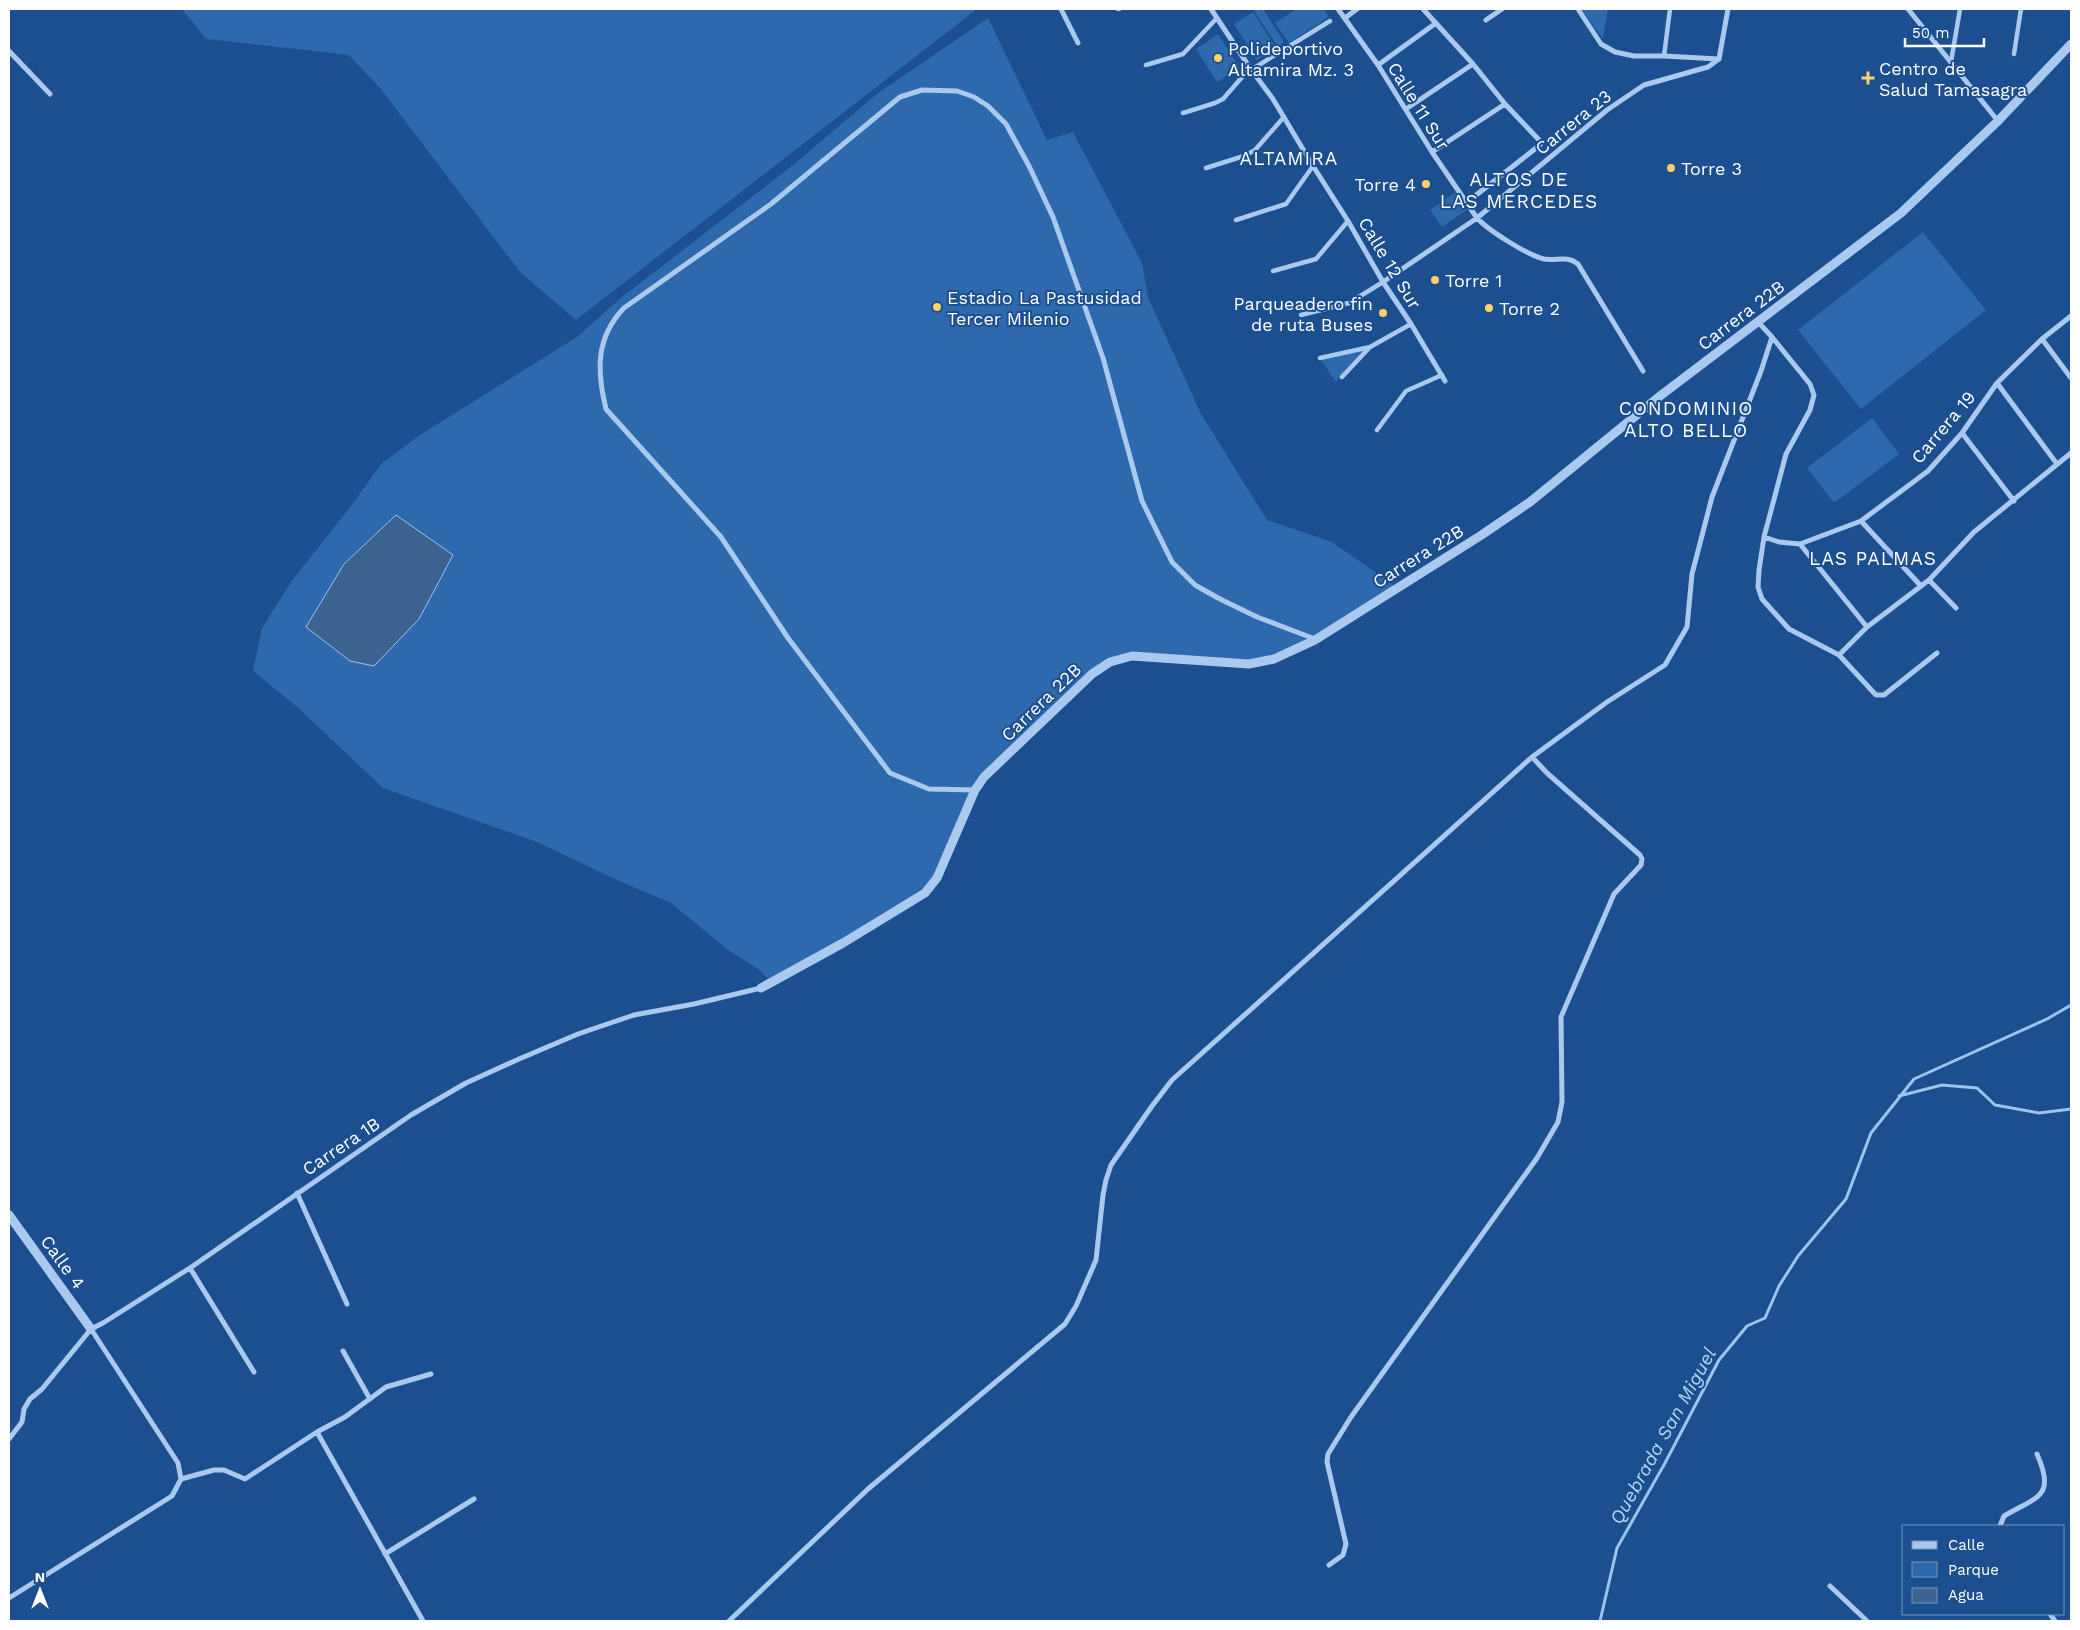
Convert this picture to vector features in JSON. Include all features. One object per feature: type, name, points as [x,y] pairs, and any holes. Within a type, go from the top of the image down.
[{"type":"street","points":[[1061,9],[1078,43]]},
{"type":"street","name":"Calle 12 Sur","points":[[1211,9],[1250,69],[1273,99],[1445,382]]},
{"type":"street","name":"Calle 11 Sur","points":[[1338,9],[1378,65],[1432,152],[1477,218],[1485,227],[1532,254],[1545,259],[1573,260],[1578,264],[1643,371]]},
{"type":"street","points":[[1345,18],[1358,9]]},
{"type":"street","points":[[1423,9],[1473,64],[1505,104],[1540,139],[1540,145],[1466,202]]},
{"type":"street","points":[[1486,20],[1502,9]]},
{"type":"street","points":[[1578,9],[1601,44],[1615,52],[1634,56],[1719,59],[1728,9]]},
{"type":"street","points":[[1664,56],[1670,9]]},
{"type":"street","points":[[1908,9],[1998,120]]},
{"type":"street","points":[[1952,62],[1960,9]]},
{"type":"street","points":[[2014,54],[2020,9]]},
{"type":"street","points":[[1146,65],[1183,54],[1217,18]]},
{"type":"street","points":[[1183,113],[1223,99],[1250,69],[1330,21]]},
{"type":"street","points":[[1378,65],[1436,23]]},
{"type":"street","name":"Carrera 22B","points":[[761,988],[925,893],[937,878],[975,790],[984,777],[1092,674],[1110,662],[1132,656],[1249,664],[1274,659],[1315,640],[1466,545],[1530,502],[1660,396],[1759,323],[1901,213],[1998,120],[2071,44]]},
{"type":"street","points":[[9,51],[50,94]]},
{"type":"street","name":"Carrera 23","points":[[1383,282],[1477,218],[1607,110],[1644,85],[1708,67],[1719,59]]},
{"type":"street","points":[[1406,110],[1473,64]]},
{"type":"street","points":[[975,790],[929,789],[890,773],[788,638],[721,537],[606,409],[600,384],[599,360],[603,341],[611,323],[624,308],[771,204],[900,97],[922,90],[957,92],[974,97],[988,106],[1006,124],[1029,166],[1052,217],[1103,358],[1142,501],[1172,562],[1195,585],[1218,598],[1257,617],[1315,640]]},
{"type":"street","points":[[1432,152],[1505,104]]},
{"type":"street","points":[[1206,168],[1244,156],[1255,150],[1284,117]]},
{"type":"street","points":[[1236,220],[1286,204],[1313,166]]},
{"type":"street","points":[[1273,271],[1316,259],[1348,221]]},
{"type":"street","points":[[1301,315],[1349,303],[1383,282]]},
{"type":"street","name":"Carrera 19","points":[[1764,536],[1779,542],[1800,544],[1861,521],[1928,471],[1962,433],[1997,383],[2042,339],[2071,316]]},
{"type":"street","points":[[1759,323],[1810,384],[1814,395],[1810,410],[1786,454],[1764,536],[1758,587],[1762,599],[1789,629],[1840,655],[1876,695],[1884,695],[1937,653]]},
{"type":"street","points":[[1320,358],[1370,347],[1411,324]]},
{"type":"street","points":[[728,1621],[868,1489],[1064,1324],[1076,1306],[1096,1260],[1104,1187],[1111,1165],[1172,1080],[1532,757],[1607,702],[1665,665],[1687,627],[1692,574],[1712,497],[1761,372],[1772,337]]},
{"type":"street","points":[[2042,339],[2071,378]]},
{"type":"street","points":[[1342,377],[1370,347]]},
{"type":"street","points":[[1377,430],[1406,391],[1442,375]]},
{"type":"street","points":[[1997,383],[2057,464]]},
{"type":"street","points":[[1962,433],[2014,501]]},
{"type":"street","points":[[1840,655],[1867,627],[1929,580],[1974,532],[2071,453]]},
{"type":"street","points":[[1861,521],[1921,586]]},
{"type":"street","points":[[1800,544],[1867,627]]},
{"type":"street","points":[[1929,580],[1956,608]]},
{"type":"street","points":[[1329,1565],[1343,1554],[1346,1544],[1328,1470],[1328,1454],[1351,1417],[1537,1158],[1558,1122],[1562,1102],[1561,1017],[1614,894],[1641,865],[1640,855],[1631,845],[1547,773],[1532,757]]},
{"type":"street","name":"Carrera 1B","points":[[9,1440],[22,1422],[24,1410],[30,1399],[42,1389],[91,1328],[103,1323],[190,1268],[410,1116],[466,1083],[519,1058],[578,1034],[634,1015],[694,1004],[761,988]]},
{"type":"street","points":[[297,1193],[347,1304]]},
{"type":"street","name":"Calle 4","points":[[9,1214],[91,1328]]},
{"type":"street","points":[[190,1268],[254,1372]]},
{"type":"street","points":[[9,1598],[172,1496],[181,1479],[178,1463],[91,1328]]},
{"type":"street","points":[[343,1351],[370,1399]]},
{"type":"street","points":[[181,1479],[214,1470],[224,1470],[245,1478],[317,1432],[345,1417],[386,1387],[431,1374]]},
{"type":"street","points":[[317,1432],[423,1621]]},
{"type":"street","points":[[2000,1525],[2004,1516],[2042,1494],[2046,1485],[2044,1470],[2037,1454]]},
{"type":"street","points":[[385,1554],[474,1499]]},
{"type":"street","points":[[1830,1586],[1868,1621]]},
{"type":"green space","points":[[182,9],[977,9],[576,320],[520,272],[380,88],[349,55],[206,39]]},
{"type":"green space","points":[[1263,9],[1284,42],[1278,47],[1254,11]]},
{"type":"green space","points":[[1297,9],[1323,9],[1329,17],[1289,43],[1275,23]]},
{"type":"green space","points":[[1581,9],[1608,9],[1603,39]]},
{"type":"green space","points":[[1253,12],[1276,48],[1257,60],[1234,24]]},
{"type":"green space","points":[[988,18],[1047,140],[1073,132],[1142,263],[1148,297],[1201,414],[1267,520],[1332,542],[1398,588],[1315,640],[1249,664],[1154,657],[1110,662],[984,777],[932,886],[771,983],[761,971],[727,949],[671,903],[619,881],[537,842],[383,788],[296,706],[253,671],[262,628],[291,582],[354,502],[381,464],[420,435],[577,337],[622,297],[793,165],[878,93]]},
{"type":"green space","name":"Polideportivo Altamira Mz. 3","points":[[1218,34],[1240,68],[1217,82],[1196,49]]},
{"type":"green space","points":[[1456,192],[1468,209],[1442,227],[1430,210]]},
{"type":"green space","points":[[1923,232],[1986,310],[1861,409],[1798,330]]},
{"type":"green space","points":[[1367,349],[1336,382],[1321,360]]},
{"type":"green space","points":[[1872,418],[1899,454],[1834,503],[1807,468]]},
{"type":"water","points":[[396,515],[453,555],[419,619],[374,666],[350,661],[306,627],[344,564]]},
{"type":"waterway","name":"Quebrada San Miguel","points":[[1600,1621],[1617,1548],[1665,1463],[1719,1360],[1747,1326],[1765,1318],[1779,1286],[1798,1256],[1846,1199],[1871,1133],[1914,1079],[2047,1019],[2071,1005]]},
{"type":"waterway","points":[[1899,1096],[1942,1085],[1977,1088],[1995,1105],[2039,1113],[2071,1109]]},
{"type":"place","name":"Polideportivo Altamira Mz. 3","points":[[1218,58]]},
{"type":"place","name":"Centro de Salud Tamasagra","points":[[1868,78]]},
{"type":"place","name":"Torre 3","points":[[1671,168]]},
{"type":"place","name":"Torre 4","points":[[1426,184]]},
{"type":"place","name":"Torre 1","points":[[1435,280]]},
{"type":"place","name":"Estadio La Pastusidad Tercer Milenio","points":[[937,307]]},
{"type":"place","name":"Torre 2","points":[[1489,308]]},
{"type":"place","name":"Parqueadero fin de ruta Buses","points":[[1383,313]]},
{"type":"district","name":"ALTAMIRA","points":[[1289,158]]},
{"type":"district","name":"ALTOS DE LAS MERCEDES","points":[[1519,190]]},
{"type":"district","name":"CONDOMINIO ALTO BELLO","points":[[1686,419]]},
{"type":"district","name":"LAS PALMAS","points":[[1873,558]]}]
